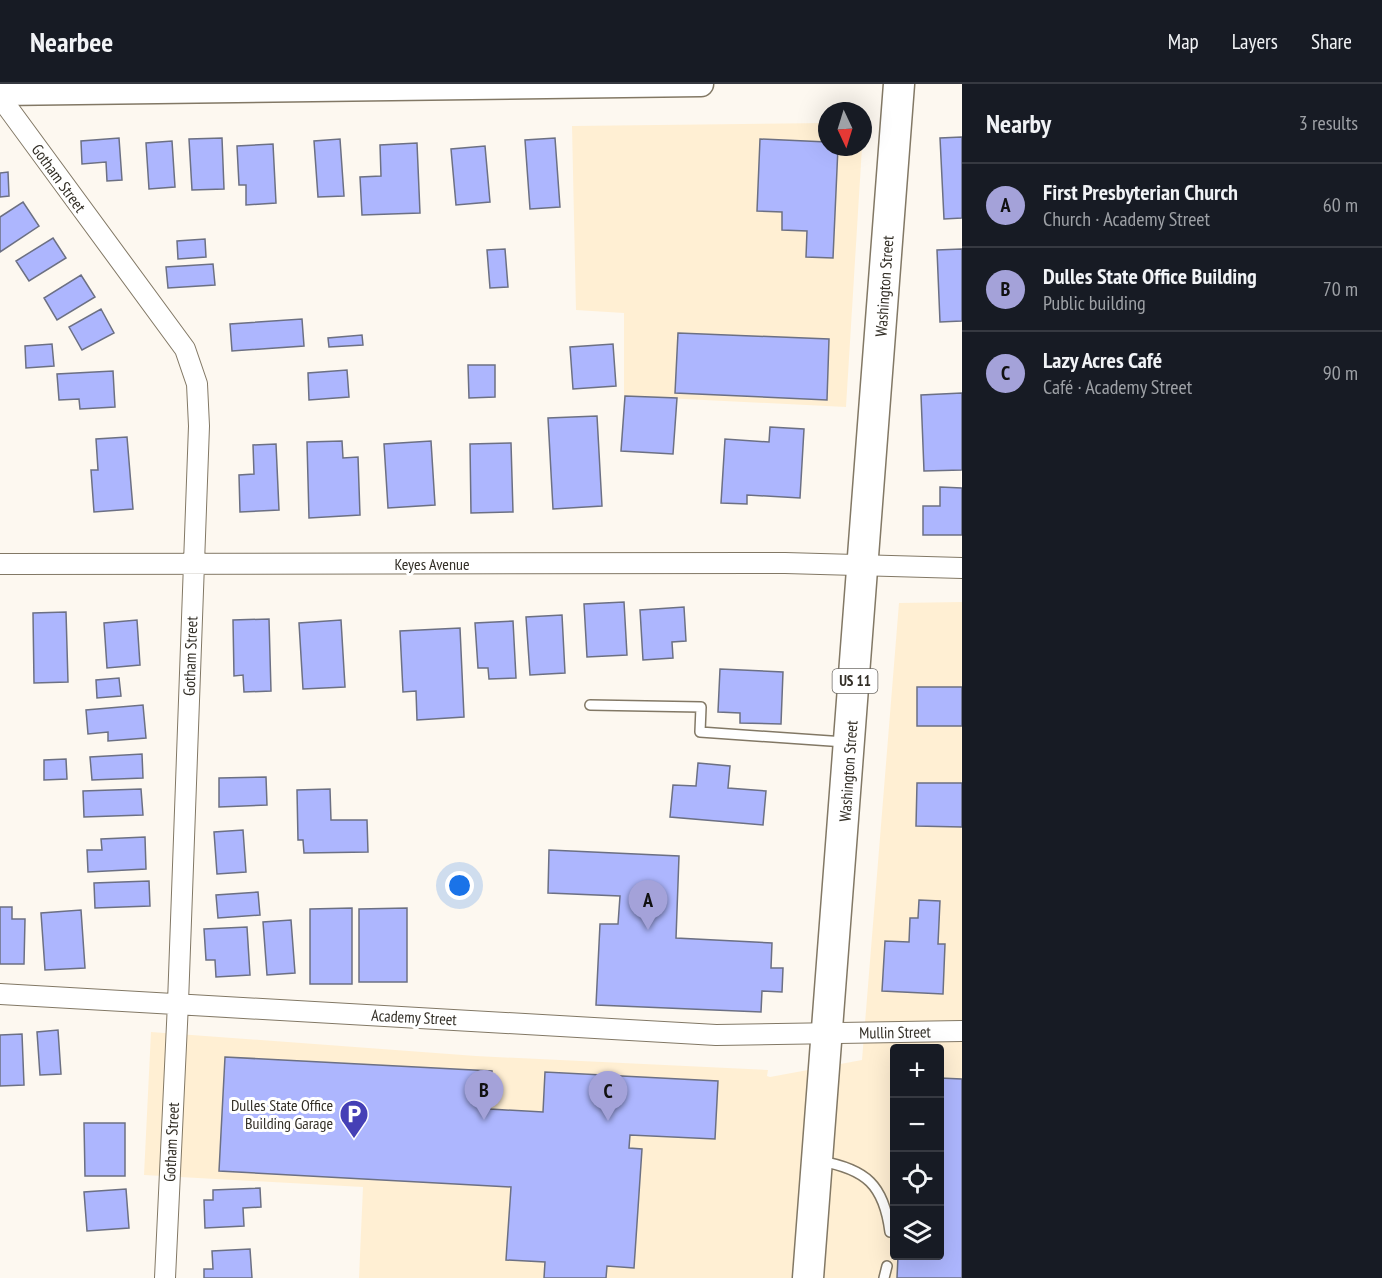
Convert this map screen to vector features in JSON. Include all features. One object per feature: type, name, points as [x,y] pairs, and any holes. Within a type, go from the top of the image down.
[{"type":"main road","name":"Washington Street","points":[[808,1278],[864,567],[899,84]]},
{"type":"street","points":[[0,95],[701,84]]},
{"type":"street","name":"Gotham Street","points":[[0,95],[185,349],[197,384],[199,426],[178,1003],[165,1278]]},
{"type":"street","name":"Keyes Avenue","points":[[0,564],[784,564],[962,568]]},
{"type":"street","name":"Academy Street","points":[[0,994],[716,1035],[828,1033]]},
{"type":"street","name":"Mullin Street","points":[[828,1033],[962,1031]]},
{"type":"lane","points":[[590,705],[701,707],[700,732],[850,742]]},
{"type":"lane","points":[[818,1161],[838,1164],[868,1177],[887,1210],[890,1232]]},
{"type":"lane","points":[[884,1278],[888,1266]]},
{"type":"shaded area","points":[[818,123],[818,156],[861,156],[846,407],[624,396],[624,313],[576,310],[572,126]]},
{"type":"shaded area","points":[[962,602],[962,1278],[359,1278],[363,1187],[144,1175],[151,1032],[476,1056],[768,1070],[767,1076],[770,1077],[862,1060],[899,603]]},
{"type":"building","points":[[962,137],[962,218],[944,219],[940,138]]},
{"type":"building","points":[[119,138],[122,180],[107,181],[106,162],[82,164],[81,141]]},
{"type":"building","points":[[222,138],[224,189],[192,190],[189,139]]},
{"type":"building","points":[[555,138],[560,207],[530,209],[525,140]]},
{"type":"building","points":[[340,139],[344,196],[318,197],[314,141]]},
{"type":"building","points":[[760,139],[818,142],[818,156],[838,156],[833,258],[806,257],[807,231],[782,230],[782,212],[757,211]]},
{"type":"building","points":[[172,141],[175,187],[149,189],[146,143]]},
{"type":"building","points":[[417,143],[420,213],[362,215],[360,177],[381,176],[380,145]]},
{"type":"building","points":[[273,144],[276,203],[246,205],[246,185],[239,185],[237,146]]},
{"type":"building","points":[[485,146],[490,202],[456,205],[451,149]]},
{"type":"building","points":[[8,172],[9,196],[0,197],[0,173]]},
{"type":"building","points":[[23,202],[39,226],[0,252],[0,217]]},
{"type":"building","points":[[53,238],[66,258],[29,281],[16,261]]},
{"type":"building","points":[[205,239],[206,257],[178,259],[177,241]]},
{"type":"building","points":[[505,249],[508,287],[490,288],[487,250]]},
{"type":"building","points":[[962,249],[962,321],[940,322],[937,250]]},
{"type":"building","points":[[213,264],[215,285],[168,288],[166,267]]},
{"type":"building","points":[[81,275],[95,297],[57,320],[44,298]]},
{"type":"building","points":[[101,309],[114,333],[82,350],[69,327]]},
{"type":"building","points":[[302,319],[304,346],[232,351],[230,324]]},
{"type":"building","points":[[678,333],[829,339],[827,400],[675,393]]},
{"type":"building","points":[[362,335],[363,345],[329,347],[328,338]]},
{"type":"building","points":[[52,344],[54,366],[26,368],[25,346]]},
{"type":"building","points":[[613,344],[616,386],[573,389],[570,347]]},
{"type":"building","points":[[468,365],[495,365],[495,397],[469,398]]},
{"type":"building","points":[[347,370],[349,397],[309,400],[308,373]]},
{"type":"building","points":[[113,371],[115,407],[80,409],[79,399],[59,400],[57,374]]},
{"type":"building","points":[[962,393],[962,470],[924,471],[921,395]]},
{"type":"building","points":[[625,396],[677,398],[673,454],[621,451]]},
{"type":"building","points":[[597,416],[602,506],[553,509],[548,418]]},
{"type":"building","points":[[770,427],[804,429],[800,498],[747,495],[747,504],[721,503],[725,439],[769,442]]},
{"type":"building","points":[[127,437],[133,509],[94,512],[91,470],[98,470],[96,439]]},
{"type":"building","points":[[342,441],[343,458],[358,457],[360,515],[309,518],[307,442]]},
{"type":"building","points":[[431,441],[435,505],[388,508],[384,444]]},
{"type":"building","points":[[511,443],[513,512],[471,513],[470,444]]},
{"type":"building","points":[[276,444],[279,510],[240,512],[239,475],[254,474],[253,445]]},
{"type":"building","points":[[940,487],[962,488],[962,535],[923,535],[923,506],[940,506]]},
{"type":"building","points":[[624,602],[627,655],[587,657],[584,604]]},
{"type":"building","points":[[684,607],[686,641],[672,642],[673,658],[643,660],[640,610]]},
{"type":"building","points":[[66,612],[68,682],[34,683],[33,613]]},
{"type":"building","points":[[562,615],[565,673],[530,675],[526,617]]},
{"type":"building","points":[[269,619],[271,691],[244,692],[243,675],[234,676],[233,620]]},
{"type":"building","points":[[137,620],[140,665],[107,668],[104,623]]},
{"type":"building","points":[[341,620],[345,687],[303,689],[299,623]]},
{"type":"building","points":[[513,621],[516,678],[489,679],[488,668],[478,668],[475,623]]},
{"type":"building","points":[[460,628],[464,717],[417,720],[416,691],[403,692],[400,631]]},
{"type":"building","points":[[720,669],[783,672],[781,724],[740,723],[740,713],[718,712]]},
{"type":"building","points":[[119,678],[121,696],[97,698],[96,680]]},
{"type":"building","points":[[917,687],[962,687],[962,726],[917,726]]},
{"type":"building","points":[[143,705],[146,738],[108,741],[108,732],[88,734],[86,710]]},
{"type":"building","points":[[142,754],[143,778],[92,780],[90,757]]},
{"type":"building","points":[[66,759],[67,779],[44,780],[44,760]]},
{"type":"building","points":[[698,763],[730,766],[728,788],[766,791],[763,825],[670,817],[673,785],[696,786]]},
{"type":"building","points":[[266,777],[267,805],[219,807],[219,778]]},
{"type":"building","points":[[917,783],[962,783],[962,827],[916,826]]},
{"type":"building","points":[[141,789],[143,815],[84,817],[83,791]]},
{"type":"building","points":[[330,789],[331,820],[367,820],[368,852],[304,853],[303,840],[298,840],[297,790]]},
{"type":"building","points":[[243,830],[246,872],[217,874],[214,832]]},
{"type":"building","points":[[145,837],[146,869],[88,872],[87,850],[102,850],[101,839]]},
{"type":"building","points":[[549,850],[679,856],[676,938],[772,943],[771,968],[783,968],[782,992],[762,991],[761,1012],[596,1005],[600,924],[618,924],[620,896],[548,893]]},
{"type":"building","points":[[149,881],[150,906],[95,908],[94,883]]},
{"type":"building","points":[[258,892],[260,915],[218,918],[216,895]]},
{"type":"building","points":[[919,900],[940,901],[938,944],[945,944],[943,994],[882,991],[885,941],[909,942],[910,918],[918,918]]},
{"type":"building","points":[[0,907],[12,907],[12,919],[25,919],[24,964],[0,964]]},
{"type":"building","points":[[352,908],[352,984],[310,984],[310,909]]},
{"type":"building","points":[[407,908],[407,982],[359,982],[359,909]]},
{"type":"building","points":[[81,910],[85,968],[45,970],[41,913]]},
{"type":"building","points":[[291,920],[295,973],[267,975],[263,922]]},
{"type":"building","points":[[247,927],[250,975],[216,977],[215,960],[206,960],[204,929]]},
{"type":"building","points":[[58,1030],[61,1074],[40,1075],[37,1032]]},
{"type":"building","points":[[22,1034],[24,1085],[0,1086],[0,1035]]},
{"type":"building","points":[[225,1057],[492,1071],[490,1109],[543,1112],[545,1072],[718,1081],[715,1139],[630,1135],[629,1148],[642,1149],[634,1268],[607,1266],[606,1278],[544,1278],[545,1262],[506,1260],[511,1187],[219,1171]]},
{"type":"building","points":[[944,1078],[962,1079],[962,1278],[897,1278],[898,1260],[944,1260]]},
{"type":"building","points":[[84,1123],[125,1123],[125,1176],[85,1176]]},
{"type":"building","points":[[260,1188],[261,1207],[243,1208],[244,1226],[205,1228],[204,1200],[213,1200],[213,1190]]},
{"type":"building","points":[[126,1189],[129,1228],[87,1231],[84,1192]]},
{"type":"building","points":[[250,1249],[252,1278],[204,1278],[204,1269],[213,1269],[212,1251]]},
{"type":"place","name":"First Presbyterian Church","points":[[648,930]]},
{"type":"place","name":"Dulles State Office Building","points":[[484,1120]]},
{"type":"place","name":"Lazy Acres Café","points":[[608,1121]]},
{"type":"place","name":"Dulles State Office Building Garage","points":[[354,1140]]}]
